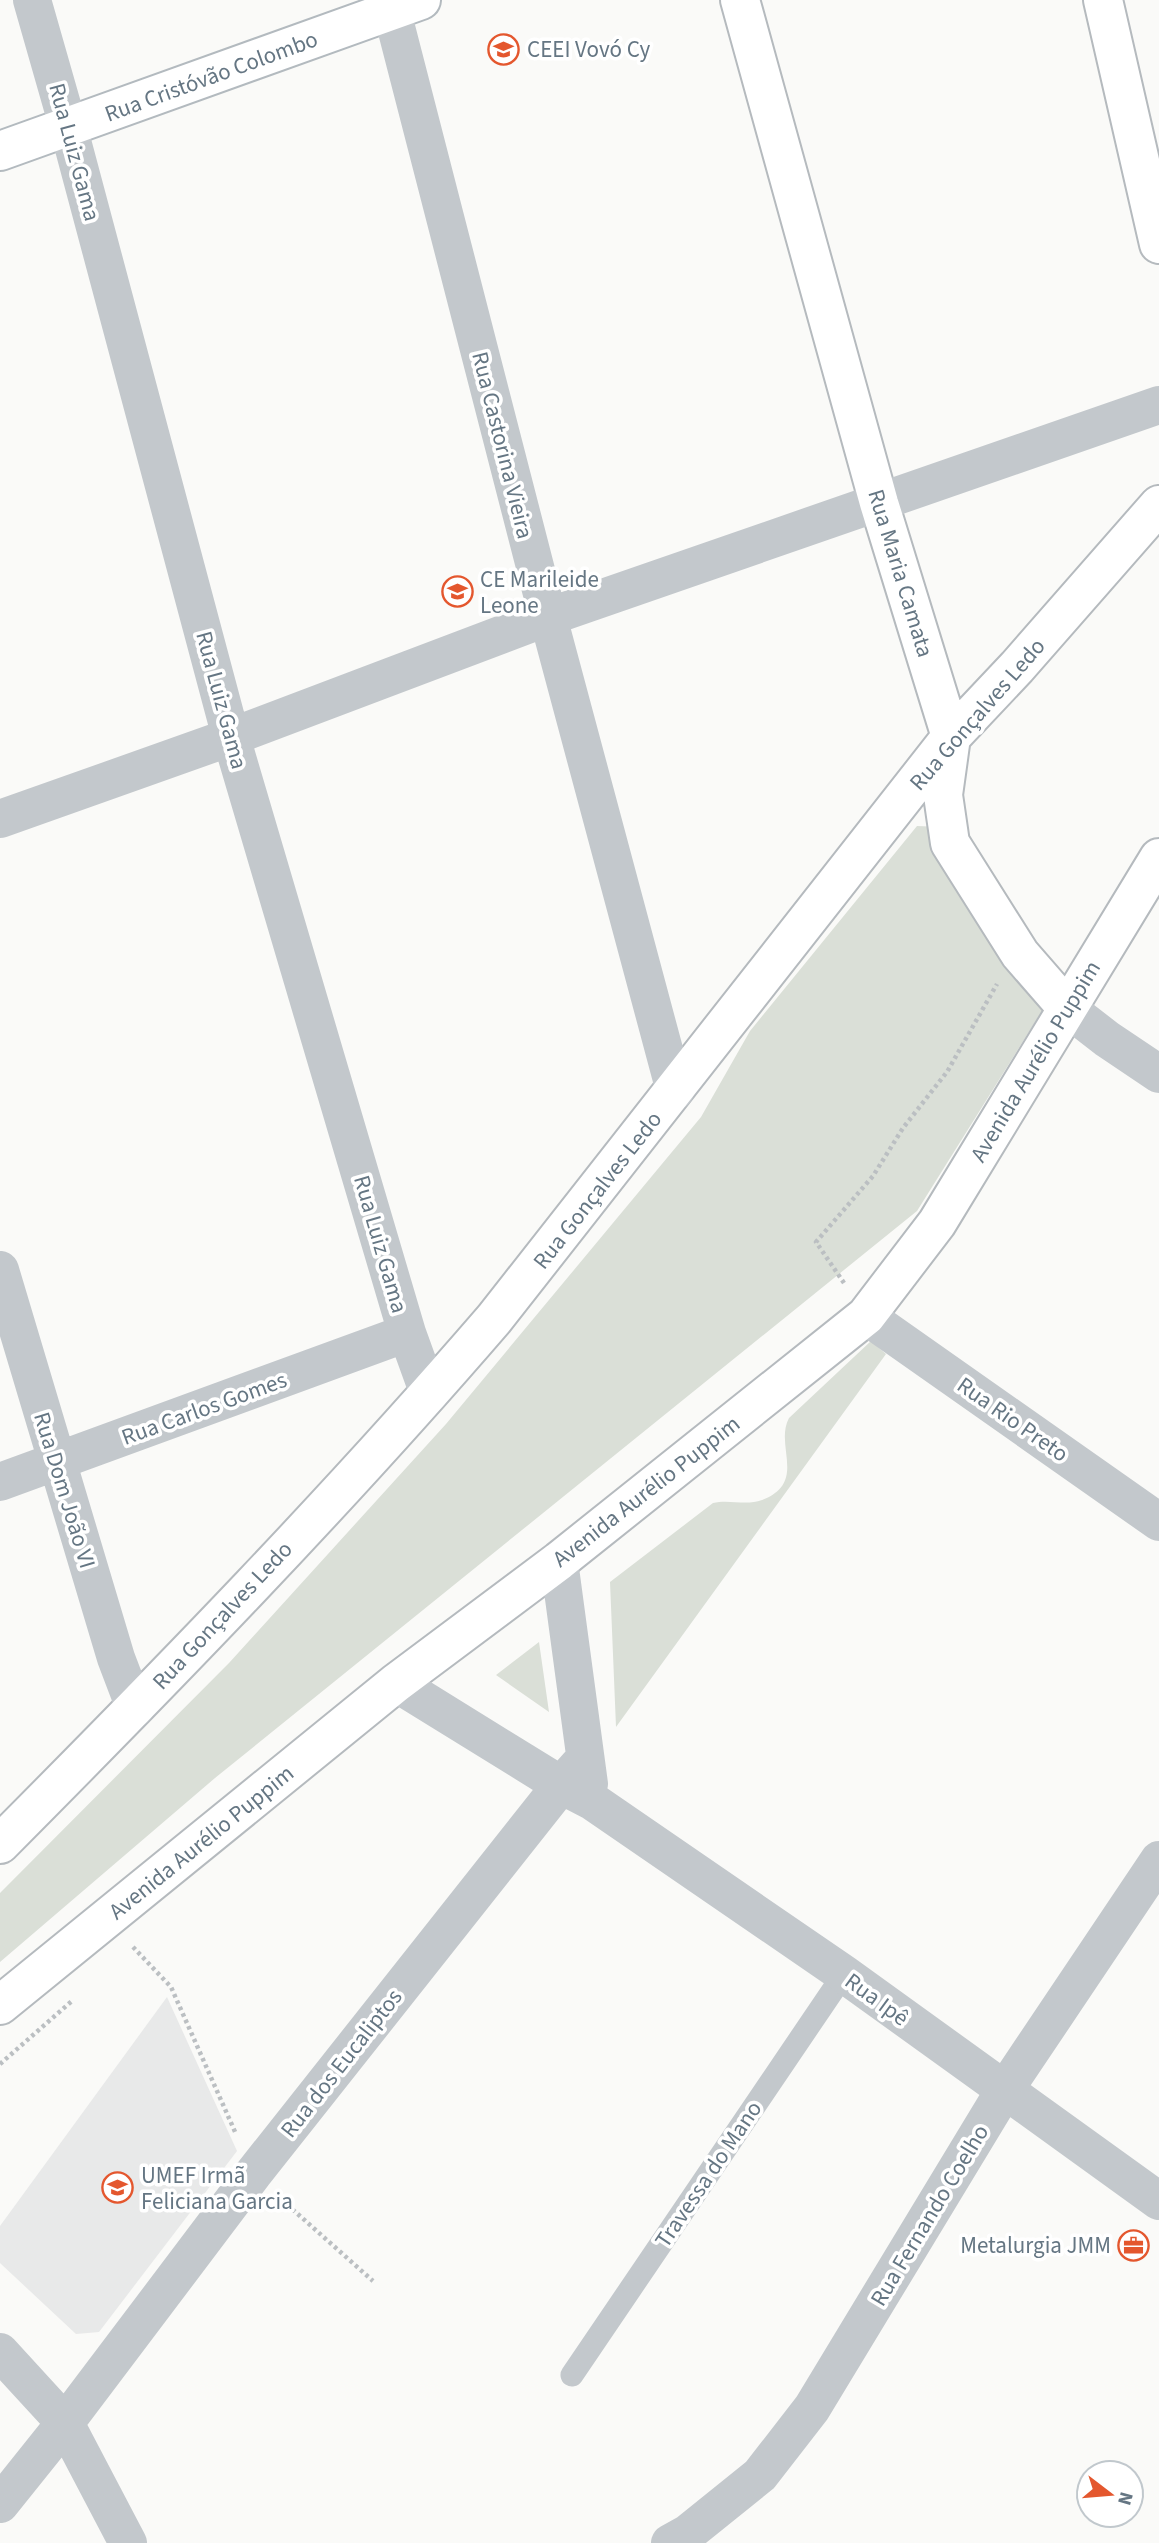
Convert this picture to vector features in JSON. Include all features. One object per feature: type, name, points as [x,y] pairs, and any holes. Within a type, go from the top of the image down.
[{"type":"main road","name":"Rua Maria Camata","points":[[740,0],[879,503],[951,737],[943,796],[950,843],[1020,954],[1067,1007]]},
{"type":"main road","points":[[1103,0],[1159,244]]},
{"type":"main road","name":"Rua Cristóvão Colombo","points":[[0,151],[401,4]]},
{"type":"main road","name":"Rua Gonçalves Ledo","points":[[0,1844],[135,1708],[429,1394],[494,1319],[951,737],[1017,667],[1159,505]]},
{"type":"main road","name":"Avenida Aurélio Puppim","points":[[0,2005],[396,1683],[559,1561],[866,1316],[937,1223],[1159,858]]},
{"type":"street","name":"Rua Luiz Gama","points":[[32,0],[232,737],[407,1333],[429,1394]]},
{"type":"street","name":"Rua Castorina Vieira","points":[[401,4],[548,617],[675,1091]]},
{"type":"street","points":[[0,819],[232,737],[548,617],[1159,405]]},
{"type":"street","name":"Rua Maria Camata","points":[[1067,1007],[1107,1040],[1159,1074]]},
{"type":"street","name":"Rua Dom João VI","points":[[0,1270],[116,1658],[135,1708]]},
{"type":"street","name":"Rua Rio Preto","points":[[866,1316],[1159,1522]]},
{"type":"street","name":"Rua Carlos Gomes","points":[[0,1482],[407,1333]]},
{"type":"street","points":[[559,1561],[579,1781]]},
{"type":"street","name":"Rua Ipê","points":[[396,1683],[579,1781],[1159,2201]]},
{"type":"street","name":"Rua dos Eucaliptos","points":[[0,2504],[65,2423],[253,2174],[579,1781]]},
{"type":"street","name":"Rua Fernando Coelho","points":[[670,2543],[688,2533],[761,2475],[812,2408],[1004,2091],[1159,1860]]},
{"type":"street","points":[[0,2352],[65,2423],[128,2543]]},
{"type":"lane","name":"Travessa do Mano","points":[[572,2375],[844,1974]]},
{"type":"path","points":[[816,1242],[873,1176],[903,1128],[947,1072],[997,983],[1020,954]]},
{"type":"shaded area","points":[[917,826],[943,827],[1052,995],[917,1211],[215,1778],[0,1962],[0,1893],[229,1663],[446,1424],[701,1117],[750,1031]]},
{"type":"shaded area","points":[[871,1341],[886,1354],[616,1727],[610,1582],[713,1503],[756,1502],[776,1492],[784,1484],[787,1474],[785,1429],[789,1418]]},
{"type":"shaded area","points":[[539,1642],[549,1712],[496,1675]]},
{"type":"shaded area","name":"UMEF Irmã Feliciana Garcia","points":[[167,1997],[237,2151],[99,2332],[76,2334],[0,2263],[0,2226]]},
{"type":"place","name":"CEEI Vovó Cy","points":[[504,49]]},
{"type":"place","name":"CE Marileide Leone","points":[[457,592]]},
{"type":"place","name":"UMEF Irmã Feliciana Garcia","points":[[118,2188]]},
{"type":"place","name":"Metalurgia JMM","points":[[1134,2245]]}]
